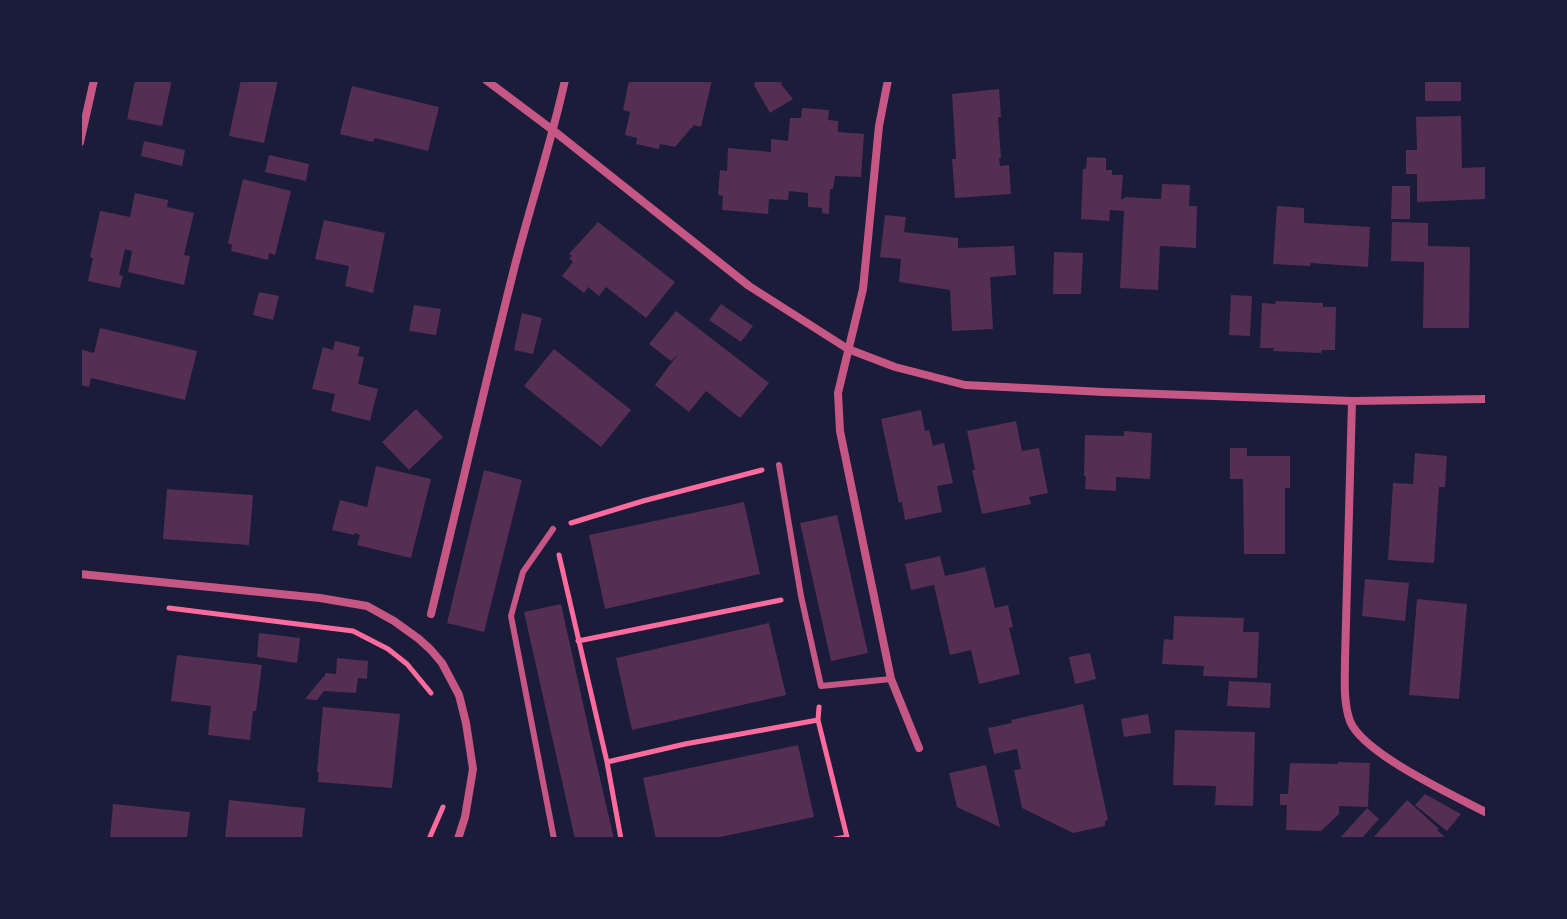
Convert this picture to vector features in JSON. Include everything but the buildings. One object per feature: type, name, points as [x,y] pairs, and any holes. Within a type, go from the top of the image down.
[{"type":"street","points":[[80,142],[94,80]]},
{"type":"street","points":[[486,80],[749,286],[848,349],[895,367],[965,385],[1352,401],[1487,399]]},
{"type":"street","points":[[431,614],[503,314],[554,131],[565,80]]},
{"type":"street","points":[[888,80],[879,126],[863,289],[838,393],[840,431],[891,679],[919,748]]},
{"type":"street","points":[[1352,401],[1345,660],[1345,695],[1350,722],[1360,737],[1390,759],[1487,813]]},
{"type":"street","points":[[80,574],[320,598],[367,606],[394,621],[419,639],[442,663],[459,695],[473,769],[458,839]]},
{"type":"lane","points":[[779,465],[801,596],[821,686],[891,679]]},
{"type":"lane","points":[[553,529],[523,572],[511,616],[554,839]]},
{"type":"path","points":[[621,839],[607,762],[553,529],[643,501],[779,465]]},
{"type":"path","points":[[578,641],[801,596]]},
{"type":"path","points":[[155,606],[353,631],[388,649],[407,664],[434,698]]},
{"type":"path","points":[[821,686],[818,720],[847,837],[835,839]]},
{"type":"path","points":[[607,762],[685,744],[818,720]]},
{"type":"path","points":[[429,839],[446,793]]}]
